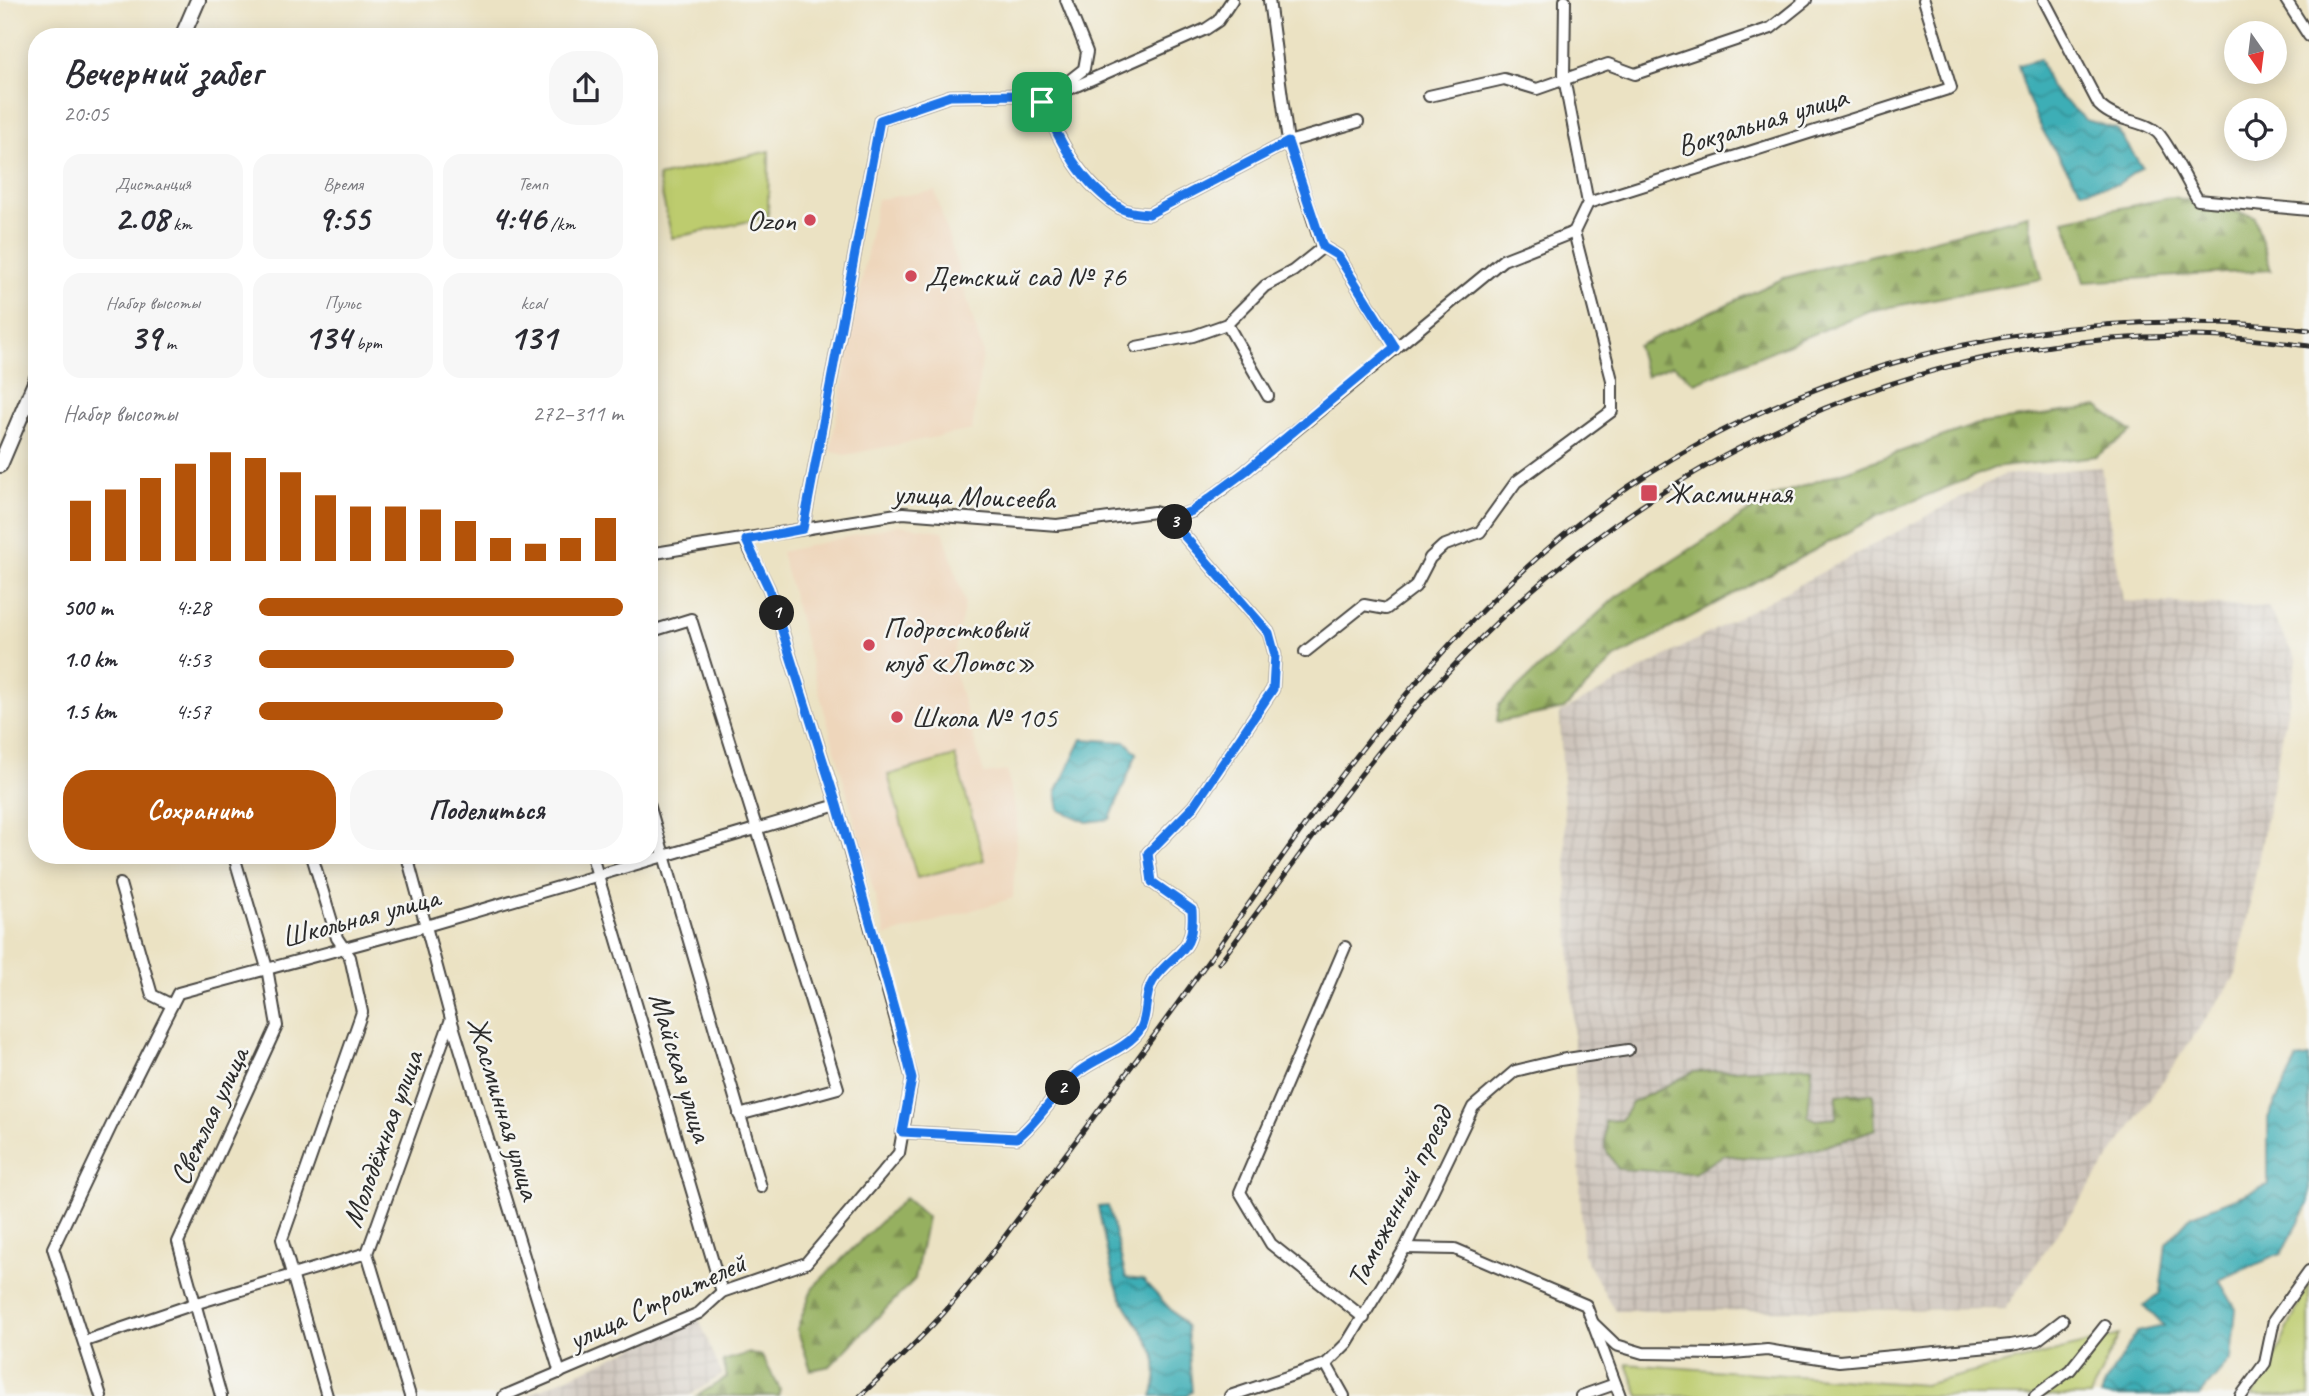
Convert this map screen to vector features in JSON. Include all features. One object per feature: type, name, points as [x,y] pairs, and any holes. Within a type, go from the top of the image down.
[{"type":"main road","points":[[186,28],[198,0]]},
{"type":"main road","points":[[0,465],[28,399]]},
{"type":"street","points":[[1042,102],[1084,69],[1087,52],[1066,0]]},
{"type":"street","points":[[1042,102],[1206,29],[1218,21],[1232,0]]},
{"type":"street","points":[[1269,0],[1288,142],[1323,247],[1338,256],[1395,347]]},
{"type":"street","points":[[1305,652],[1364,605],[1386,608],[1415,587],[1430,558],[1443,546],[1480,532],[1516,482],[1612,411],[1612,380],[1574,232],[1588,203],[1564,78],[1565,0]]},
{"type":"street","points":[[1429,96],[1504,79],[1537,89],[1608,64],[1635,74],[1770,29],[1806,0]]},
{"type":"street","name":"Вокзальная улица","points":[[1588,203],[1951,88],[1924,0]]},
{"type":"street","points":[[2044,0],[2099,106],[2110,117],[2131,121],[2157,133],[2198,200],[2309,210]]},
{"type":"street","points":[[2286,0],[2309,36]]},
{"type":"street","points":[[803,529],[880,120],[950,96],[1024,95],[1042,102],[1061,145],[1097,189],[1124,211],[1149,214],[1288,142],[1358,122]]},
{"type":"street","points":[[902,1132],[1017,1138],[1037,1122],[1083,1068],[1109,1056],[1141,1029],[1152,982],[1181,954],[1193,933],[1192,910],[1152,882],[1148,853],[1194,806],[1273,689],[1275,655],[1269,633],[1180,531],[1173,518],[1192,511],[1246,471],[1503,260],[1574,232]]},
{"type":"street","points":[[1136,347],[1194,336],[1227,324],[1265,286],[1293,271],[1323,247]]},
{"type":"street","points":[[1227,324],[1268,396]]},
{"type":"street","name":"улица Моисеева","points":[[658,552],[903,513],[1057,525],[1154,512],[1173,518]]},
{"type":"street","name":"улица Строителей","points":[[504,1396],[699,1312],[722,1292],[806,1263],[899,1153],[912,1079],[837,805],[769,589],[746,540]]},
{"type":"street","points":[[658,629],[691,619],[838,1088],[739,1115]]},
{"type":"street","name":"Школьная улица","points":[[658,858],[837,805]]},
{"type":"street","points":[[658,835],[761,1187]]},
{"type":"street","name":"Светлая улица","points":[[221,1396],[178,1242],[277,1026],[267,968],[236,864]]},
{"type":"street","points":[[314,864],[337,937],[350,957],[362,1012],[282,1239],[290,1276],[327,1396]]},
{"type":"street","name":"Жасминная улица","points":[[409,864],[451,1019],[559,1373]]},
{"type":"street","name":"Майская улица","points":[[595,864],[722,1292]]},
{"type":"street","name":"Школьная улица","points":[[172,1005],[178,993],[426,926],[636,864]]},
{"type":"street","points":[[101,1396],[54,1248],[172,1005],[152,995],[120,884]]},
{"type":"street","points":[[1345,947],[1240,1192],[1271,1244],[1364,1318]]},
{"type":"street","name":"Молодёжная улица","points":[[410,1396],[367,1253],[451,1019]]},
{"type":"street","name":"Таможенный проезд","points":[[1230,1396],[1326,1364],[1347,1343],[1405,1248],[1473,1107],[1515,1071],[1560,1060],[1628,1050]]},
{"type":"street","points":[[1405,1248],[1455,1249],[1587,1305],[1620,1396]]},
{"type":"street","points":[[85,1341],[194,1304],[367,1253]]},
{"type":"street","points":[[2241,1396],[2264,1363],[2274,1320],[2309,1271]]},
{"type":"street","points":[[1593,1323],[1616,1345],[1643,1353],[1721,1354],[1767,1350],[1839,1361],[2011,1345],[2036,1340],[2057,1328],[2063,1320]]},
{"type":"street","points":[[2035,1396],[2070,1370],[2105,1326]]},
{"type":"street","points":[[1326,1364],[1344,1396]]},
{"type":"street","points":[[1581,1396],[1615,1384]]},
{"type":"shaded area","name":"Детский сад № 76","points":[[935,191],[983,353],[972,430],[845,455],[830,451],[877,199]]},
{"type":"shaded area","points":[[2101,467],[2123,601],[2268,607],[2297,660],[2236,975],[2005,1309],[1615,1311],[1583,1254],[1560,713],[2003,475]]},
{"type":"shaded area","name":"Школа № 105","points":[[898,525],[943,531],[965,603],[952,663],[984,774],[1007,771],[1017,821],[1013,898],[886,936],[781,552]]},
{"type":"shaded area","points":[[699,1319],[722,1375],[689,1396],[525,1396]]},
{"type":"green space","points":[[769,151],[768,217],[672,238],[658,177]]},
{"type":"green space","points":[[2173,197],[2254,216],[2271,270],[2084,282],[2064,220]]},
{"type":"green space","points":[[2028,215],[2042,279],[1868,311],[1695,383],[1673,365],[1646,376],[1637,346],[1784,278]]},
{"type":"green space","points":[[2098,407],[2132,432],[2096,456],[1994,468],[1879,515],[1615,658],[1564,709],[1497,722],[1499,705],[1616,597],[1772,497],[1978,424]]},
{"type":"green space","points":[[955,756],[984,860],[917,878],[888,775]]},
{"type":"green space","points":[[1812,1066],[1808,1116],[1816,1120],[1836,1118],[1837,1095],[1873,1093],[1875,1129],[1801,1153],[1764,1158],[1724,1155],[1694,1173],[1618,1169],[1605,1148],[1605,1121],[1621,1120],[1632,1103],[1693,1072]]},
{"type":"green space","points":[[905,1198],[927,1217],[915,1279],[830,1366],[811,1370],[797,1329],[813,1287]]},
{"type":"green space","points":[[2309,1281],[2309,1396],[2252,1396],[2275,1358]]},
{"type":"green space","points":[[2119,1335],[2090,1396],[1639,1396],[1627,1364],[1924,1385]]},
{"type":"green space","points":[[749,1353],[762,1356],[780,1389],[778,1396],[697,1396],[727,1377],[723,1361]]},
{"type":"water","points":[[2040,59],[2051,88],[2086,120],[2117,129],[2142,167],[2118,184],[2082,191],[2043,131],[2023,84],[2018,65]]},
{"type":"water","points":[[1082,739],[1126,742],[1137,753],[1110,819],[1087,822],[1059,810],[1056,793]]},
{"type":"water","points":[[2309,1057],[2309,1204],[2281,1254],[2219,1280],[2236,1309],[2231,1359],[2199,1396],[2101,1396],[2106,1382],[2137,1332],[2164,1326],[2144,1306],[2160,1293],[2166,1244],[2192,1215],[2268,1185],[2268,1118],[2297,1059]]},
{"type":"water","points":[[1108,1206],[1126,1278],[1143,1280],[1187,1327],[1192,1392],[1186,1396],[1152,1396],[1156,1379],[1154,1352],[1126,1306],[1112,1272],[1098,1207]]},
{"type":"railway","points":[[860,1396],[942,1315],[987,1259],[1163,1024],[1309,820],[1398,704],[1446,648],[1497,595],[1551,546],[1608,501],[1672,459],[1775,406],[1846,378],[1936,352],[2041,331],[2147,322],[2201,322],[2309,330]]},
{"type":"railway","points":[[1219,963],[1367,766],[1464,655],[1538,585],[1619,522],[1704,467],[1795,421],[1889,385],[1986,358],[2087,341],[2189,336],[2309,346]]},
{"type":"place","name":"Ozon","points":[[810,220]]},
{"type":"place","name":"Детский сад № 76","points":[[911,276]]},
{"type":"place","name":"Жасминная","points":[[1649,493]]},
{"type":"place","name":"Подростковый клуб «Лотос»","points":[[869,645]]},
{"type":"place","name":"Школа № 105","points":[[897,717]]},
{"type":"route","points":[[1024,95],[1042,102],[1061,145],[1097,189],[1124,211],[1149,214],[1288,142],[1323,247],[1338,256],[1395,347],[1246,471],[1192,511],[1173,518],[1180,531],[1269,633],[1275,655],[1273,689],[1194,806],[1148,853],[1152,882],[1192,910],[1193,933],[1181,954],[1152,982],[1145,1002],[1141,1029],[1109,1056],[1083,1068],[1060,1091],[1037,1122],[1017,1138],[902,1132],[912,1079],[900,1029],[837,805],[769,589],[746,540],[803,529],[880,120],[950,96],[1024,95]]}]
